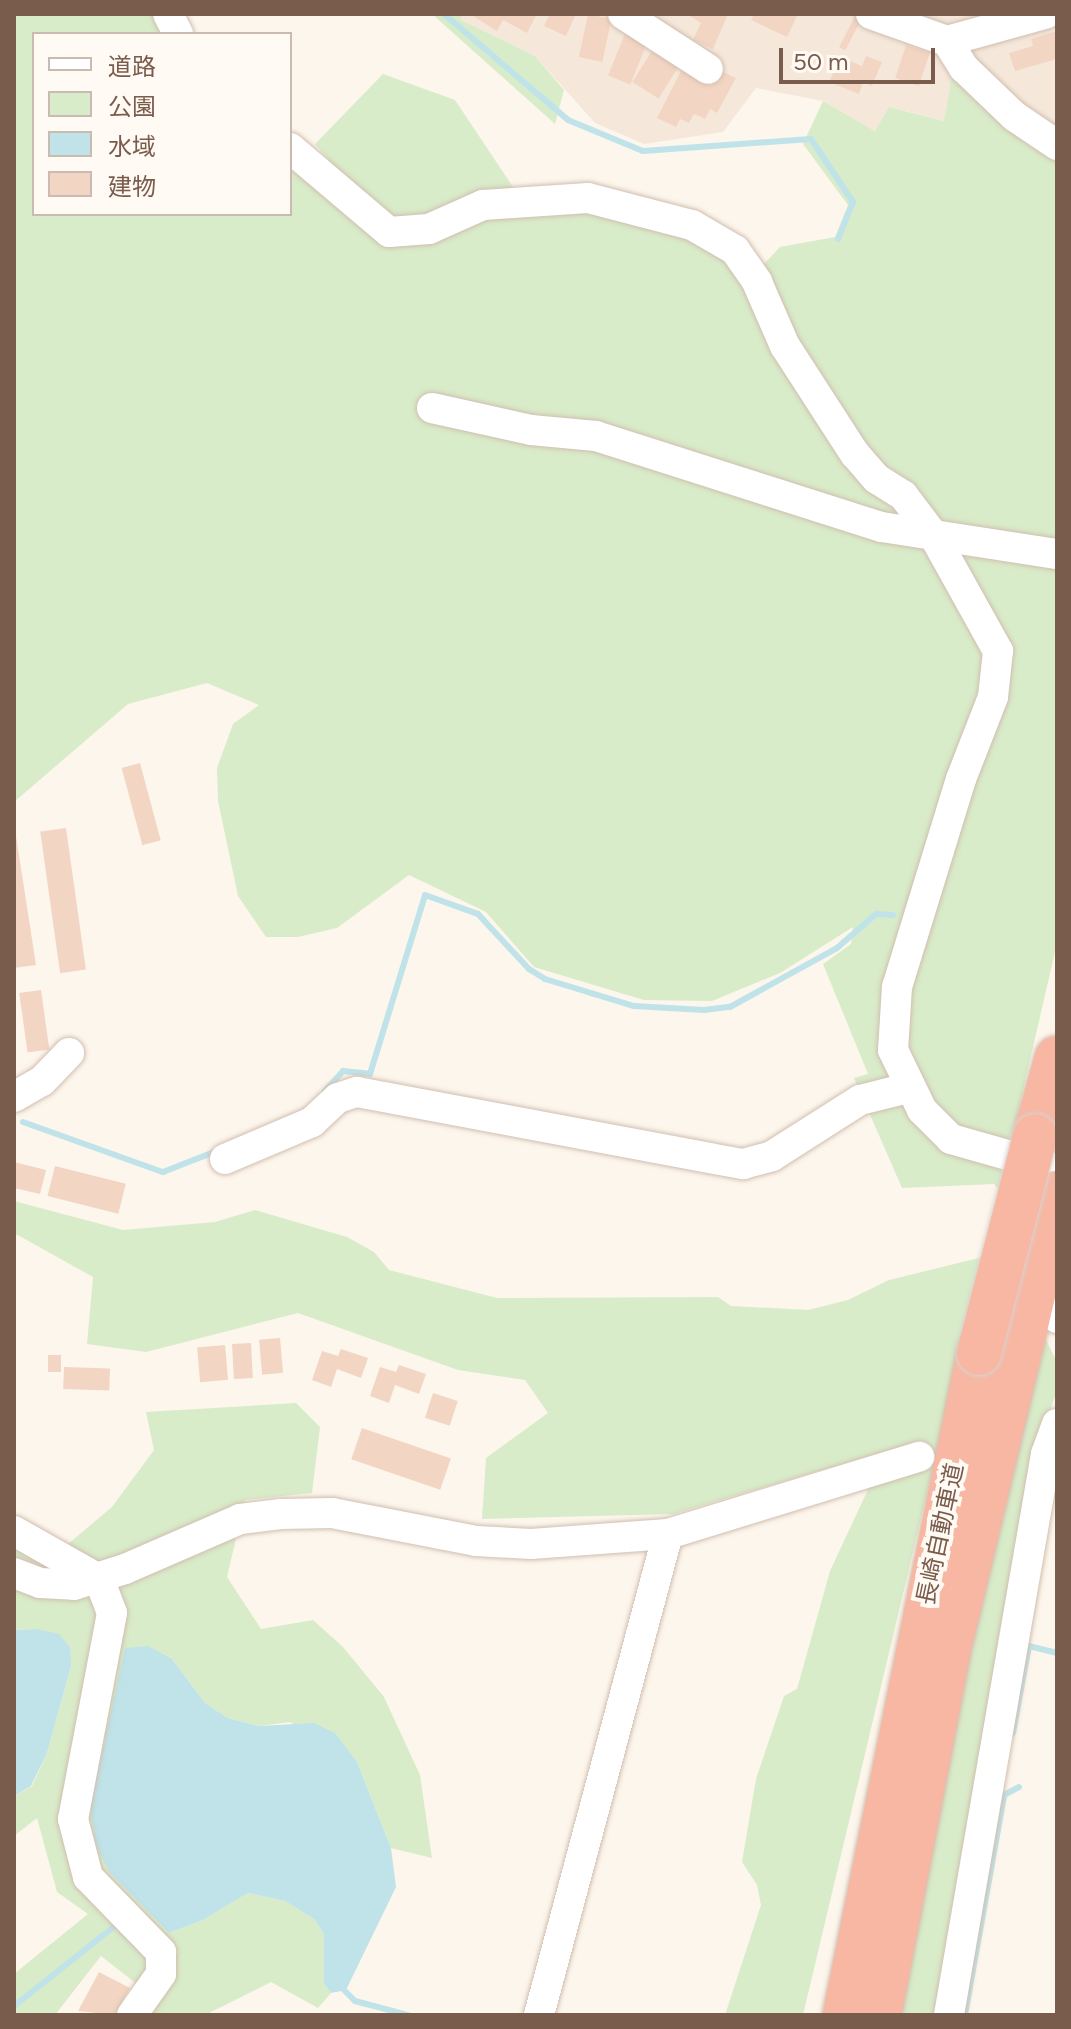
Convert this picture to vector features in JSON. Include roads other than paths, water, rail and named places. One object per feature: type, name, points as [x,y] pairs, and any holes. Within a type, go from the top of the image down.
[{"type":"highway","name":"長崎自動車道","points":[[845,2015],[1046,1152],[1057,1058]]},
{"type":"highway","name":"長崎自動車道","points":[[879,2015],[949,1648],[997,1358],[1057,1193]]},
{"type":"street","points":[[168,14],[177,32]]},
{"type":"street","points":[[623,14],[662,25],[708,69]]},
{"type":"street","points":[[947,41],[1045,14]]},
{"type":"street","points":[[888,17],[947,41],[964,68],[1014,116],[1057,145]]},
{"type":"street","points":[[292,150],[389,232],[429,229],[483,205],[588,198],[692,225],[721,238],[757,282],[785,346],[855,454],[877,479],[903,495],[934,536],[998,651],[999,669],[897,987],[893,1050],[908,1088],[951,1139],[1046,1152]]},
{"type":"street","points":[[432,408],[531,430],[596,436],[882,527],[1057,554]]},
{"type":"street","points":[[14,1097],[42,1081],[69,1053]]},
{"type":"street","points":[[225,1159],[312,1122],[338,1098],[357,1092],[743,1164],[772,1156],[860,1100],[908,1088]]},
{"type":"street","points":[[1057,1285],[1057,1318]]},
{"type":"street","points":[[949,2015],[1040,1453],[1057,1424]]},
{"type":"street","points":[[14,1573],[40,1583],[74,1585],[99,1579],[240,1519],[281,1514],[332,1513],[476,1541],[531,1544],[668,1534],[919,1457]]},
{"type":"street","points":[[14,1531],[99,1579],[112,1613],[73,1819],[82,1865],[110,1900],[138,1926],[164,1962],[132,2015]]},
{"type":"street","points":[[539,2015],[668,1534]]},
{"type":"water","points":[[37,1629],[59,1634],[70,1647],[71,1666],[47,1753],[31,1786],[14,1796],[14,1630]]},
{"type":"water","points":[[148,1646],[172,1659],[205,1703],[228,1718],[259,1726],[314,1723],[335,1733],[357,1762],[391,1848],[396,1887],[346,1990],[331,1993],[324,1984],[324,1934],[314,1919],[285,1901],[248,1893],[203,1920],[169,1933],[110,1873],[96,1845],[90,1807],[125,1648]]},
{"type":"waterway","points":[[444,14],[568,120],[643,151],[811,139],[853,202],[838,239]]},
{"type":"waterway","points":[[325,1091],[343,1071],[370,1074],[425,895],[478,914],[529,969],[545,979],[634,1006],[704,1010],[730,1007],[837,948],[876,914],[893,915]]},
{"type":"waterway","points":[[23,1122],[163,1172],[219,1150]]},
{"type":"waterway","points":[[1013,1733],[1029,1646],[1057,1653]]},
{"type":"waterway","points":[[965,2015],[1004,1795],[1019,1787]]},
{"type":"waterway","points":[[14,2006],[120,1922]]},
{"type":"waterway","points":[[340,1986],[355,2001],[408,2015]]}]
